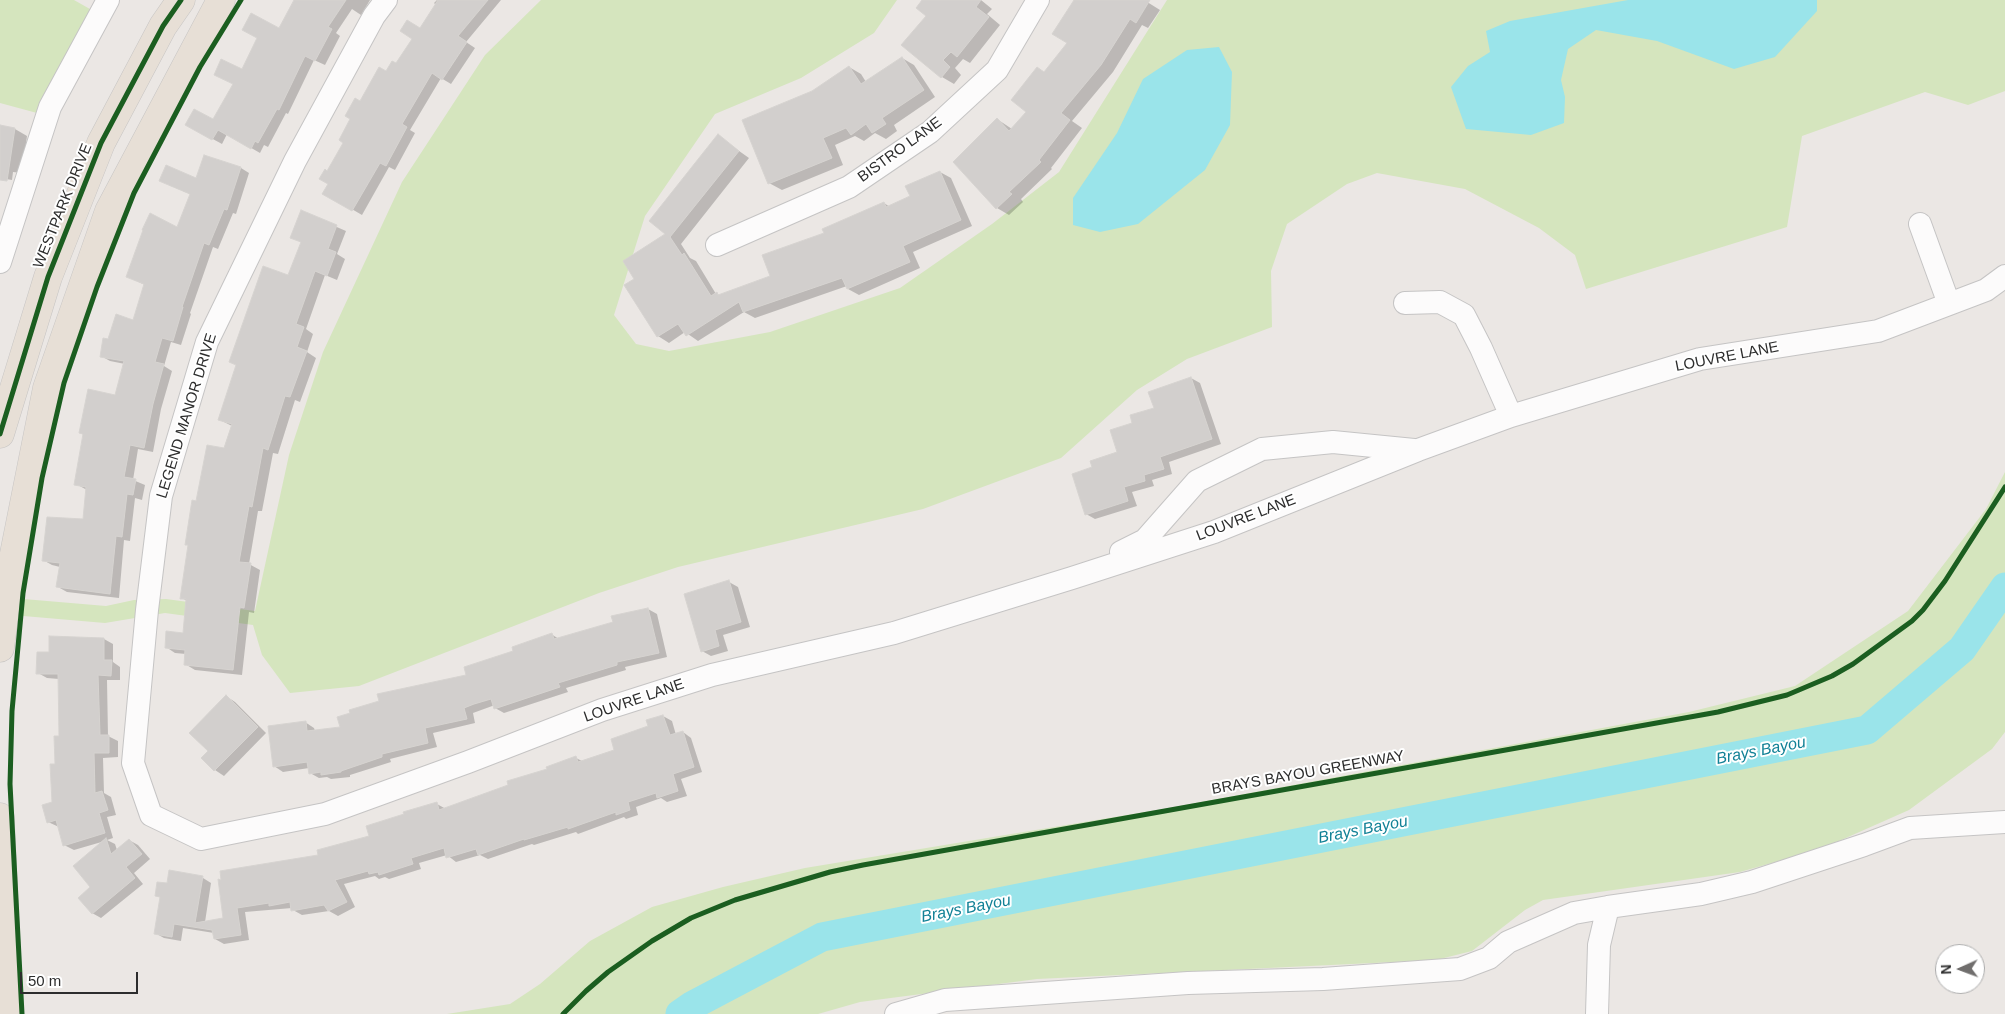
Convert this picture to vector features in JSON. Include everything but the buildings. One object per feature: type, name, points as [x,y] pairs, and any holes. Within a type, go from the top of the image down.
[{"type":"main road","name":"WESTPARK DRIVE","points":[[0,434],[48,277],[101,143],[163,26],[181,0]]},
{"type":"main road","points":[[0,648],[9,579],[47,388],[110,211],[221,0]]},
{"type":"main road","points":[[0,817],[6,1003]]},
{"type":"street","points":[[0,262],[3,239],[50,107],[108,0]]},
{"type":"street","name":"LEGEND MANOR DRIVE","points":[[201,839],[151,815],[133,763],[147,610],[161,496],[207,342],[295,160],[374,16],[386,0]]},
{"type":"street","name":"BISTRO LANE","points":[[717,245],[849,187],[930,132],[997,70],[1038,0]]},
{"type":"street","points":[[1920,224],[1949,304]]},
{"type":"street","name":"LOUVRE LANE","points":[[201,839],[325,814],[468,762],[602,710],[703,678],[894,633],[1072,578],[1214,532],[1418,450],[1511,416],[1700,359],[1878,331],[1986,290],[2005,276]]},
{"type":"street","points":[[1404,303],[1440,302],[1464,315],[1511,416]]},
{"type":"street","name":"LOUVRE LANE","points":[[1072,578],[1145,540],[1198,481],[1262,449],[1333,442],[1418,450]]},
{"type":"street","points":[[896,1014],[945,1000],[1188,983],[1323,979],[1460,969],[1489,958],[1508,942],[1574,912],[1701,894],[1752,882],[1910,828],[2005,822]]},
{"type":"street","points":[[1597,1014],[1599,946],[1608,907]]},
{"type":"green space","points":[[0,0],[74,0],[97,13],[37,113],[0,103]]},
{"type":"green space","points":[[541,0],[897,0],[874,33],[801,78],[715,114],[645,216],[614,315],[636,344],[669,351],[770,332],[900,288],[992,224],[1059,172],[1167,0],[2005,0],[2005,91],[1968,105],[1925,92],[1802,136],[1787,227],[1586,289],[1575,255],[1539,228],[1465,189],[1377,173],[1347,184],[1287,224],[1271,271],[1272,327],[1187,359],[1137,390],[1061,458],[923,509],[678,567],[599,593],[359,686],[290,693],[262,655],[253,625],[165,613],[105,623],[0,614],[0,597],[106,606],[134,600],[166,599],[255,611],[289,455],[323,352],[402,182],[485,55]]},
{"type":"green space","points":[[2005,472],[2005,732],[1992,749],[1909,810],[1821,849],[1740,872],[1543,900],[1525,910],[1472,951],[1436,960],[1037,979],[860,1002],[818,1014],[447,1014],[510,1004],[540,984],[590,941],[652,907],[723,887],[805,868],[1163,809],[1689,712],[1795,686],[1908,611],[1986,509]]},
{"type":"water","points":[[1628,0],[1817,0],[1817,11],[1775,57],[1734,69],[1657,41],[1596,30],[1568,49],[1561,80],[1565,97],[1564,123],[1531,135],[1466,129],[1451,87],[1468,66],[1490,52],[1486,31],[1510,21]]},
{"type":"water","points":[[1219,47],[1232,72],[1230,125],[1205,170],[1138,224],[1100,232],[1073,225],[1073,198],[1117,133],[1143,79],[1187,50]]},
{"type":"waterway","name":"Brays Bayou","points":[[680,1014],[693,1005],[822,937],[1867,730],[1962,649],[2005,587]]},
{"type":"cycle path","points":[[0,434],[48,277],[101,143],[163,26],[181,0]]},
{"type":"cycle path","points":[[22,1014],[10,784],[12,711],[23,593],[42,478],[64,383],[97,287],[134,193],[200,67],[241,0]]},
{"type":"cycle path","name":"BRAYS BAYOU GREENWAY","points":[[563,1014],[608,972],[652,941],[691,918],[735,900],[830,872],[1718,712],[1787,695],[1832,676],[1853,664],[1912,621],[1945,581],[2005,487]]}]
